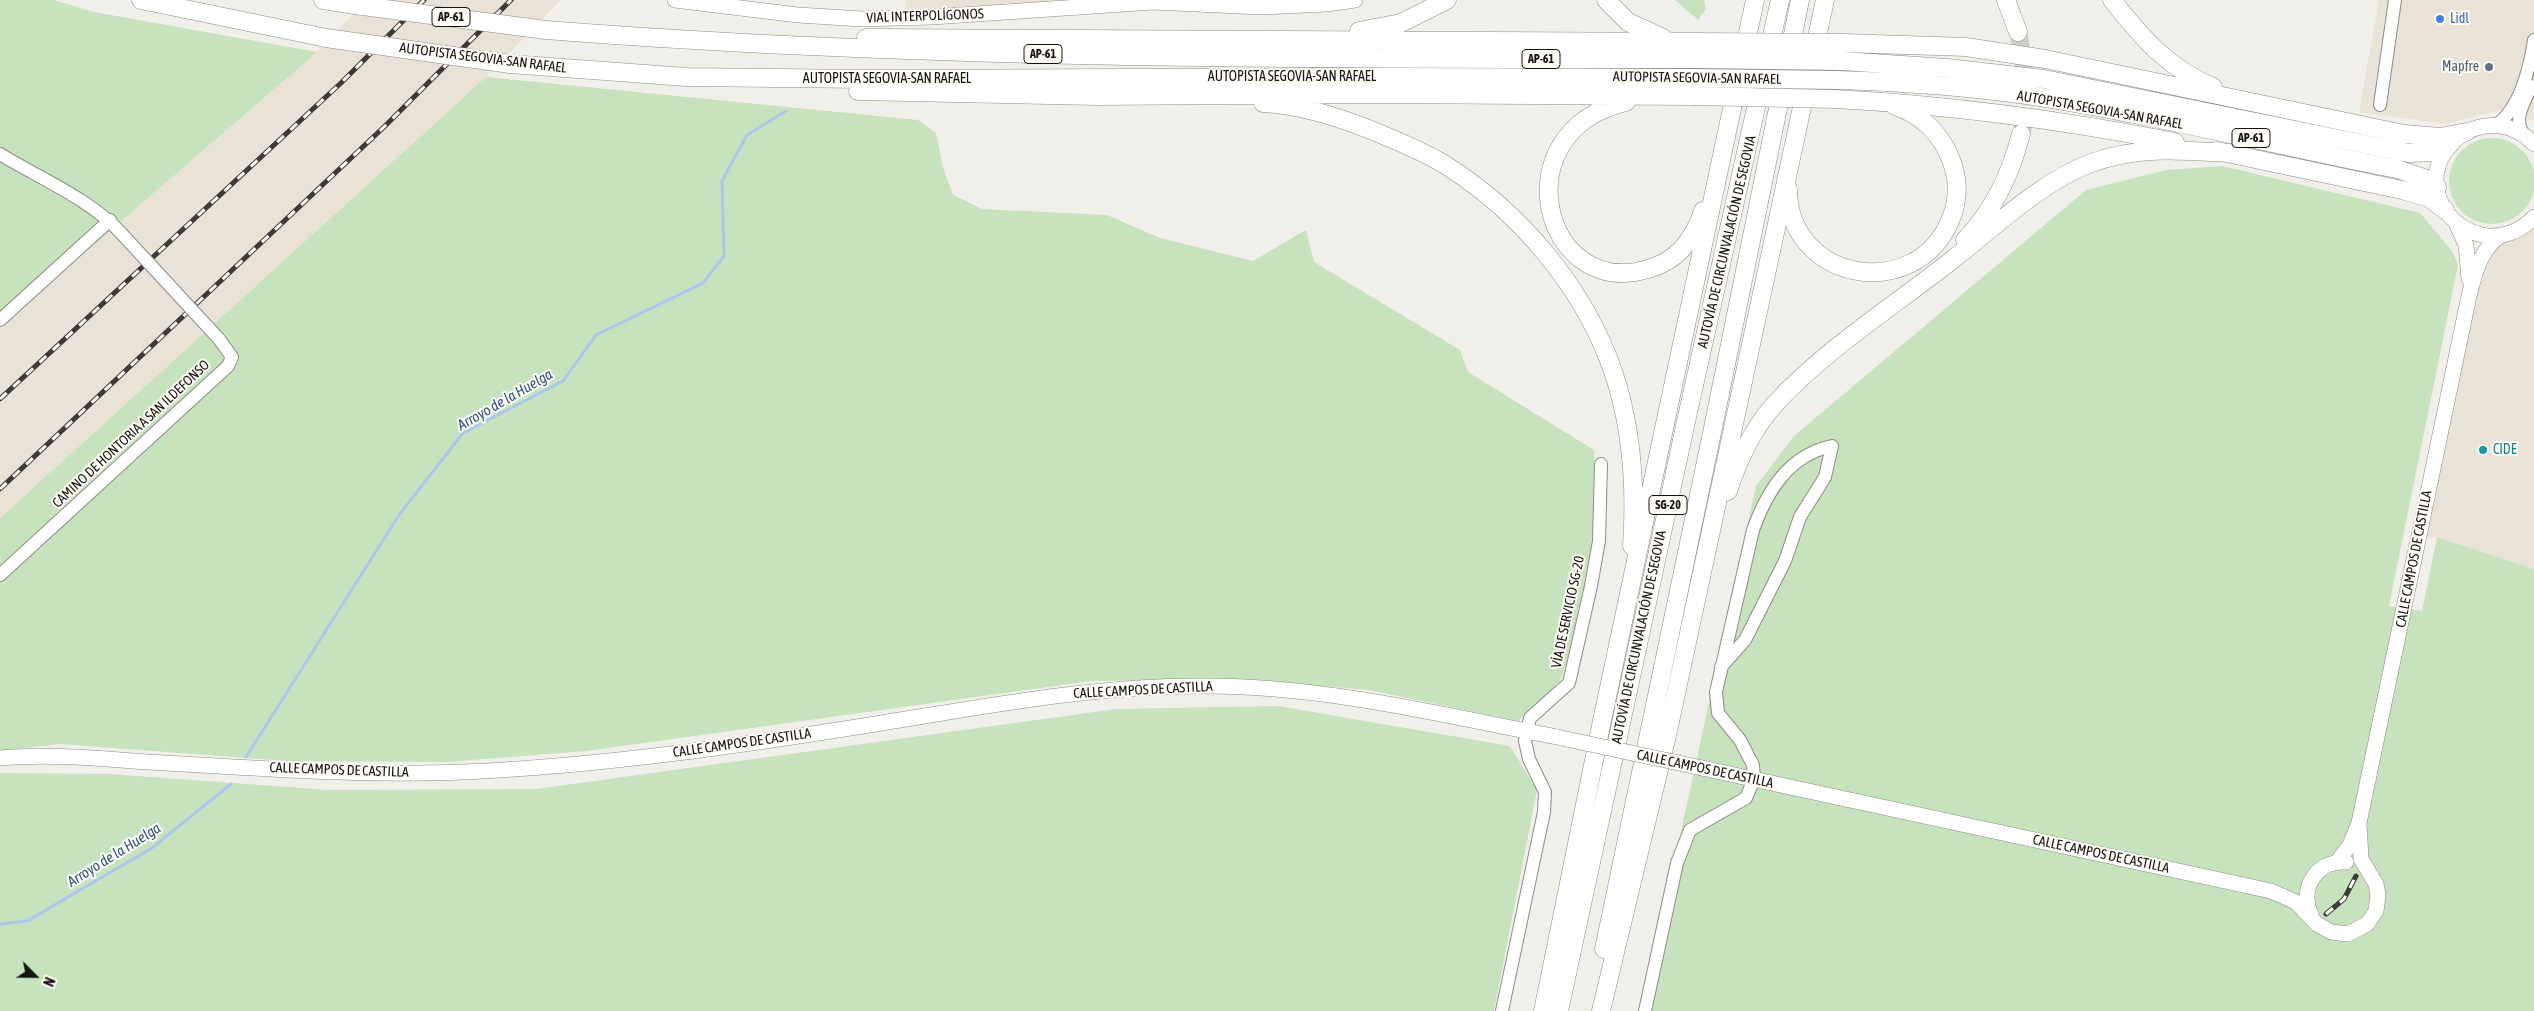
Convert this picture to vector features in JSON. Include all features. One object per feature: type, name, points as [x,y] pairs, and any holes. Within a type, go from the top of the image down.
[{"type":"highway","name":"AUTOPISTA SEGOVIA-SAN RAFAEL","points":[[141,0],[326,38],[510,64],[686,77],[866,79],[1695,78],[1889,81],[2039,97],[2110,110],[2396,169],[2424,178],[2437,187]]},
{"type":"highway","name":"AUTOPISTA SEGOVIA-SAN RAFAEL","points":[[323,0],[546,30],[700,42],[1074,55],[1386,59],[1696,51],[1940,67],[2044,79],[2408,153],[2437,152],[2450,144]]},
{"type":"highway","points":[[1426,12],[1441,0]]},
{"type":"highway","points":[[1230,39],[1376,29],[1401,23],[1447,0]]},
{"type":"highway","points":[[1606,0],[1617,13],[1639,29],[1696,51]]},
{"type":"highway","points":[[1544,1011],[1603,716],[1755,0]]},
{"type":"highway","name":"AUTOVÍA DE CIRCUNVALACIÓN DE SEGOVIA","points":[[1559,1011],[1685,427],[1780,0]]},
{"type":"highway","name":"AUTOVÍA DE CIRCUNVALACIÓN DE SEGOVIA","points":[[1591,1011],[1800,0]]},
{"type":"highway","points":[[1601,1011],[1666,740],[1696,592],[1825,0]]},
{"type":"highway","points":[[2006,0],[2018,32]]},
{"type":"highway","points":[[2112,0],[2152,48],[2174,66],[2197,80],[2244,100]]},
{"type":"highway","points":[[700,42],[874,38],[1230,39],[1696,51],[1844,43],[1916,44],[1976,49],[2045,59],[2404,134],[2440,137],[2466,132]]},
{"type":"highway","points":[[686,77],[853,90],[1105,96],[1270,104],[1307,110],[1365,127],[1447,165],[1509,213],[1540,247],[1567,284],[1591,322],[1612,371],[1625,418],[1632,464],[1634,514],[1631,555],[1603,716]]},
{"type":"highway","points":[[1105,96],[1373,94],[1666,97]]},
{"type":"highway","points":[[1723,154],[1693,235],[1685,247],[1665,263],[1644,271],[1625,273],[1597,267],[1575,253],[1560,236],[1549,209],[1549,176],[1558,150],[1578,125],[1598,111],[1636,99],[1694,96],[1835,99],[1926,104],[2039,118],[2115,130],[2402,190],[2430,198],[2450,216]]},
{"type":"highway","points":[[1794,142],[1788,184],[1789,201],[1797,230],[1808,245],[1821,258],[1856,271],[1886,272],[1914,263],[1938,242],[1954,210],[1957,177],[1953,163],[1936,135],[1922,119],[1891,105],[1862,101]]},
{"type":"highway","points":[[1880,315],[1959,245],[1981,222],[2006,178],[2022,134]]},
{"type":"highway","points":[[1696,592],[1739,459],[1760,423],[1790,389],[1880,315],[2037,194],[2089,164],[2134,151],[2163,149],[2229,153]]},
{"type":"main road","name":"VIAL INTERPOLÍGONOS","points":[[675,0],[771,12],[862,18],[932,17],[1153,2],[1261,7],[1328,4],[1355,0]]},
{"type":"main road","name":"AP-61","points":[[2450,216],[2437,187],[2439,166],[2450,144],[2466,132],[2479,126],[2496,125],[2508,127],[2529,139]]},
{"type":"main road","points":[[2450,216],[2477,234],[2501,235],[2517,230],[2533,219]]},
{"type":"main road","name":"CALLE CAMPOS DE CASTILLA","points":[[2450,216],[2464,235],[2469,296]]},
{"type":"main road","name":"CALLE CAMPOS DE CASTILLA","points":[[2271,891],[2292,888],[2310,881],[2322,868],[2337,862],[2350,845],[2359,823],[2469,296],[2482,254],[2489,244],[2501,235]]},
{"type":"main road","name":"CALLE CAMPOS DE CASTILLA","points":[[0,758],[73,757],[328,772],[463,772],[669,754],[1082,692],[1206,686],[1264,688],[1354,699],[1557,737],[2271,891],[2292,899],[2311,915],[2322,928],[2331,932],[2348,934],[2363,928],[2371,920],[2378,906],[2377,889],[2360,853],[2359,823]]},
{"type":"main road","points":[[2337,862],[2355,864],[2370,875]]},
{"type":"main road","points":[[2310,881],[2306,898],[2311,915]]},
{"type":"street","points":[[2380,105],[2395,0]]},
{"type":"street","points":[[2496,125],[2507,114],[2527,77],[2534,40]]},
{"type":"street","points":[[2529,139],[2518,125],[2518,117],[2534,79]]},
{"type":"street","name":"CAMINO DE HONTORIA A SAN ILDEFONSO","points":[[0,154],[94,208],[110,220],[219,339],[232,357],[228,366],[0,575]]},
{"type":"street","points":[[0,320],[110,220]]},
{"type":"street","points":[[1645,1011],[1677,863],[1690,830],[1746,798],[1754,779],[1753,765],[1740,740],[1718,713],[1716,692],[1721,667],[1753,530],[1761,508],[1771,489],[1787,470],[1801,458],[1816,450],[1832,446],[1825,477],[1800,517],[1785,561],[1772,588],[1745,640],[1721,667]]},
{"type":"street","name":"VÍA DE SERVICIO SG-20","points":[[1527,731],[1530,718],[1569,683],[1599,541],[1601,464]]},
{"type":"street","points":[[1502,1011],[1544,812],[1545,792],[1529,759],[1525,743],[1527,731]]},
{"type":"shaded area","points":[[366,0],[561,0],[486,77],[0,518],[0,326],[317,52]]},
{"type":"shaded area","points":[[905,0],[1236,0],[907,24]]},
{"type":"shaded area","points":[[2379,0],[2534,0],[2534,121],[2503,109],[2445,124],[2359,112]]},
{"type":"shaded area","points":[[2534,228],[2534,569],[2437,537],[2426,538],[2480,276],[2497,244],[2517,239]]},
{"type":"green space","points":[[0,0],[54,0],[94,12],[317,52],[0,326]]},
{"type":"green space","points":[[1675,0],[1704,0],[1706,9],[1698,20]]},
{"type":"green space","points":[[486,77],[918,120],[936,133],[943,168],[953,195],[982,209],[1107,215],[1160,238],[1253,261],[1306,230],[1314,262],[1460,350],[1468,372],[1594,450],[1599,519],[1571,651],[1560,681],[1518,721],[1369,690],[1238,679],[1091,681],[586,751],[446,762],[287,761],[60,744],[0,751],[0,518]]},
{"type":"green space","points":[[2492,138],[2508,142],[2522,151],[2531,165],[2535,181],[2531,197],[2522,211],[2508,220],[2492,224],[2476,220],[2462,211],[2453,197],[2449,181],[2453,165],[2462,151],[2476,142]]},
{"type":"green space","points":[[2222,166],[2420,213],[2452,251],[2458,265],[2389,606],[2422,611],[2437,537],[2534,569],[2534,1011],[1642,1011],[1756,486],[1794,436],[2086,190],[2166,170]]},
{"type":"green space","points":[[1278,706],[1510,746],[1537,790],[1494,1011],[0,1011],[0,773],[110,774],[329,790],[536,789],[1116,709]]},
{"type":"waterway","name":"Arroyo de la Huelga","points":[[246,757],[399,515],[463,433],[563,381],[596,335],[703,283],[724,256],[722,181],[747,135],[786,111]]},
{"type":"waterway","name":"Arroyo de la Huelga","points":[[0,924],[27,921],[152,848],[231,784]]},
{"type":"tunnel","points":[[2018,32],[2023,57],[2026,93],[2022,131]]},
{"type":"railway","points":[[0,399],[342,82],[424,0]]},
{"type":"railway","points":[[0,489],[385,126],[511,0]]},
{"type":"railway","points":[[2326,914],[2344,899],[2356,876]]},
{"type":"place","name":"Lidl","points":[[2440,19]]},
{"type":"place","name":"Mapfre","points":[[2489,67]]},
{"type":"place","name":"CIDE","points":[[2483,450]]}]
